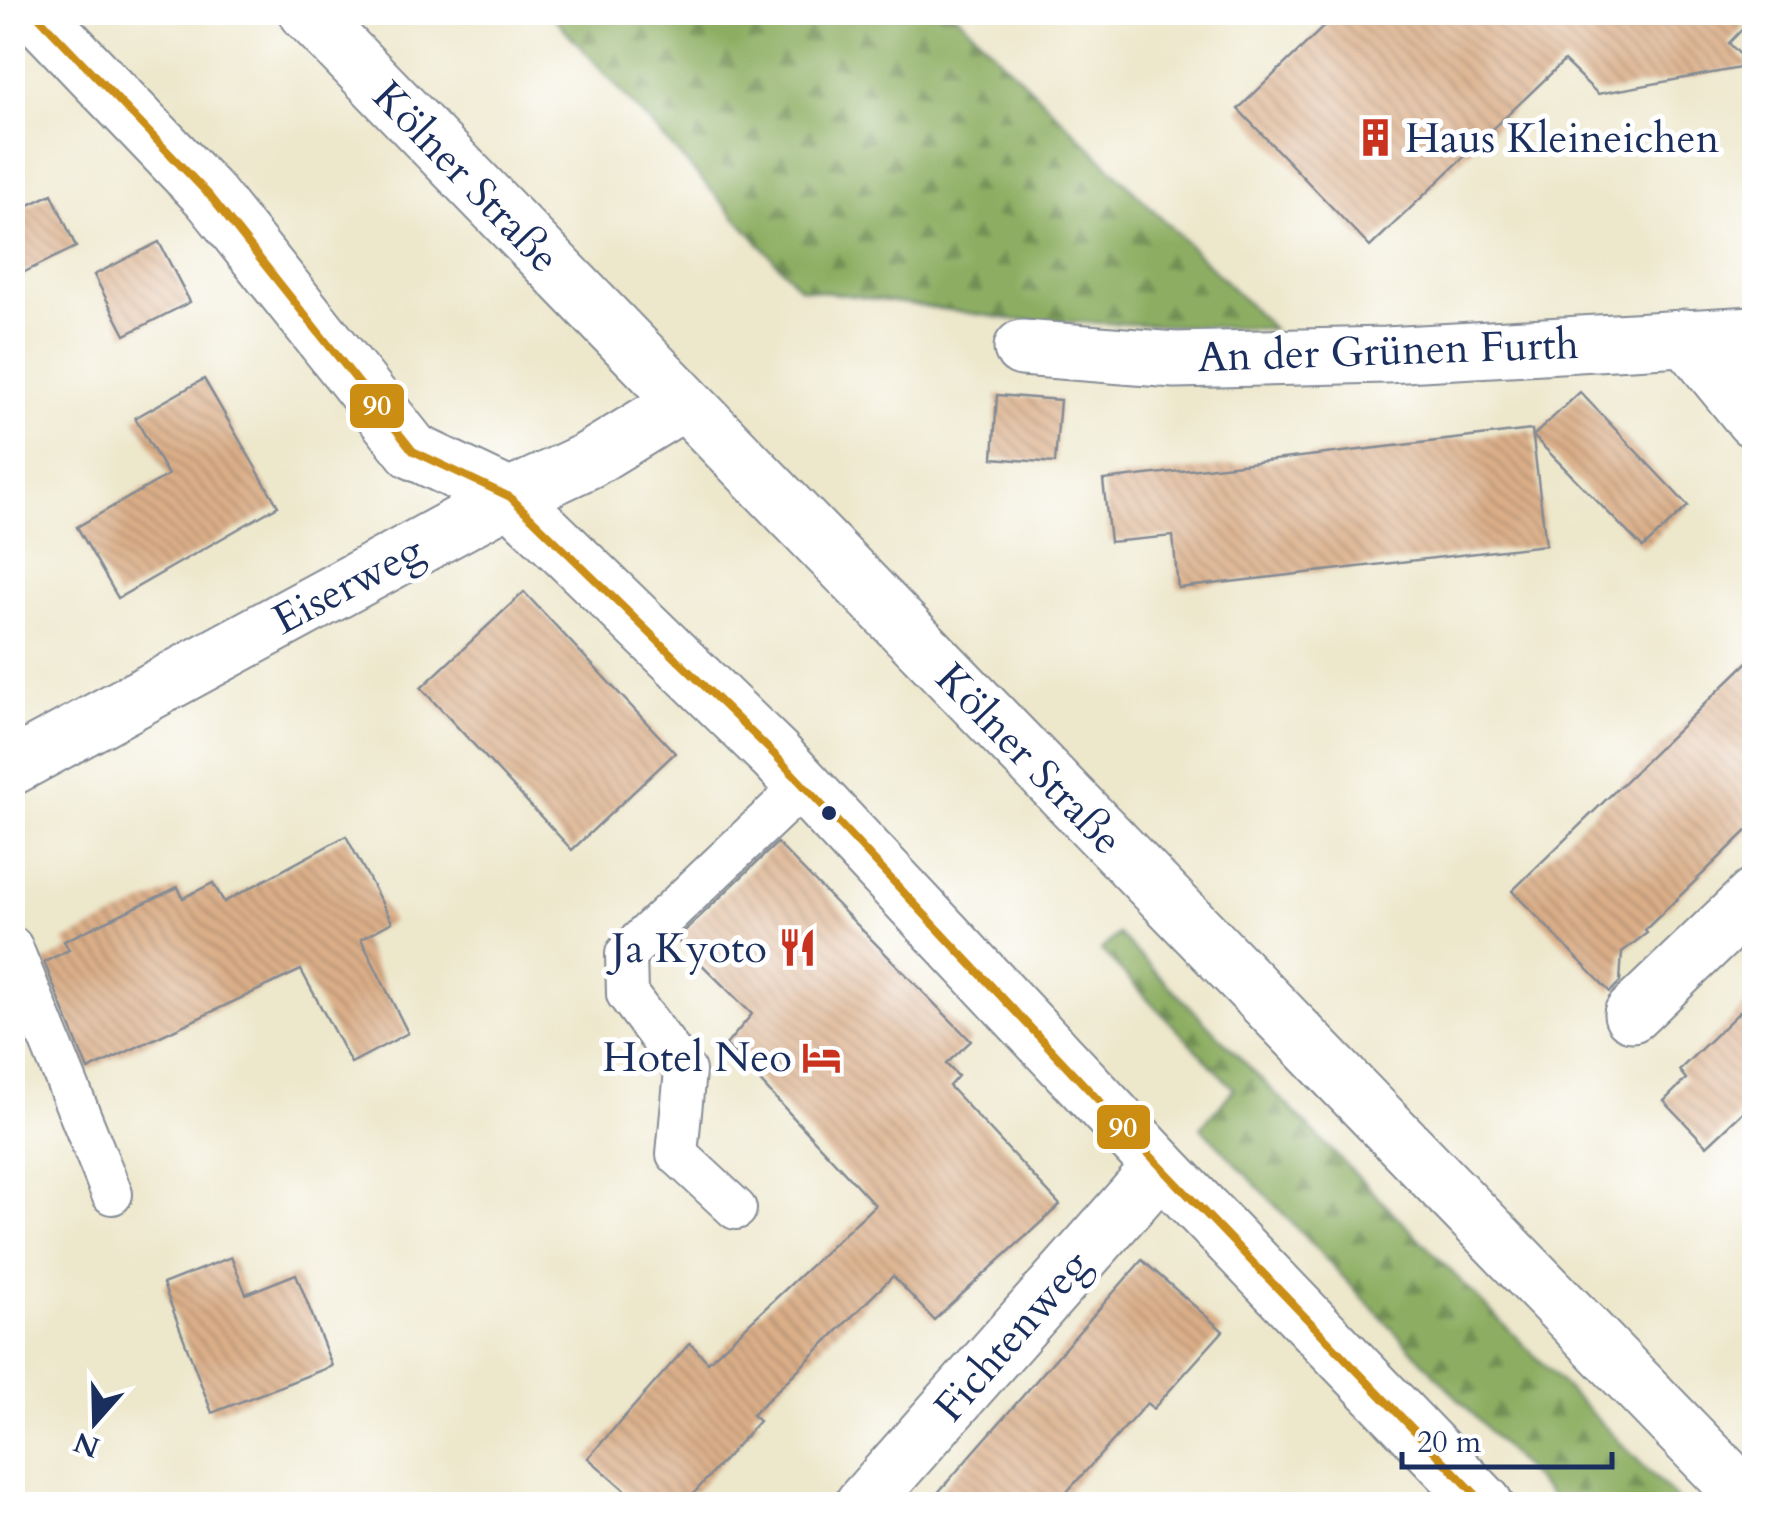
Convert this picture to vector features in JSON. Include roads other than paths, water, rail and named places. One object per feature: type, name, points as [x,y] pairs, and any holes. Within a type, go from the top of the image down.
[{"type":"street","points":[[34,12],[210,196],[413,451],[510,497],[804,785],[1484,1504]]},
{"type":"street","name":"Kölner Straße","points":[[307,12],[1752,1504]]},
{"type":"street","name":"An der Grünen Furth","points":[[1022,348],[1174,360],[1386,356],[1754,334]]},
{"type":"street","points":[[1686,337],[1754,420]]},
{"type":"street","name":"Eiserweg","points":[[12,767],[510,497],[589,460],[684,402]]},
{"type":"street","points":[[1632,1014],[1754,897]]},
{"type":"street","name":"Fichtenweg","points":[[864,1504],[1162,1167]]},
{"type":"lane","points":[[736,1210],[677,1154],[685,1070],[627,994],[626,954],[804,785]]},
{"type":"lane","points":[[12,947],[112,1194]]},
{"type":"place","name":"Haus Kleineichen","points":[[1375,138]]},
{"type":"place","name":"Ja Kyoto","points":[[797,948]]},
{"type":"place","name":"Hotel Neo","points":[[822,1057]]}]
